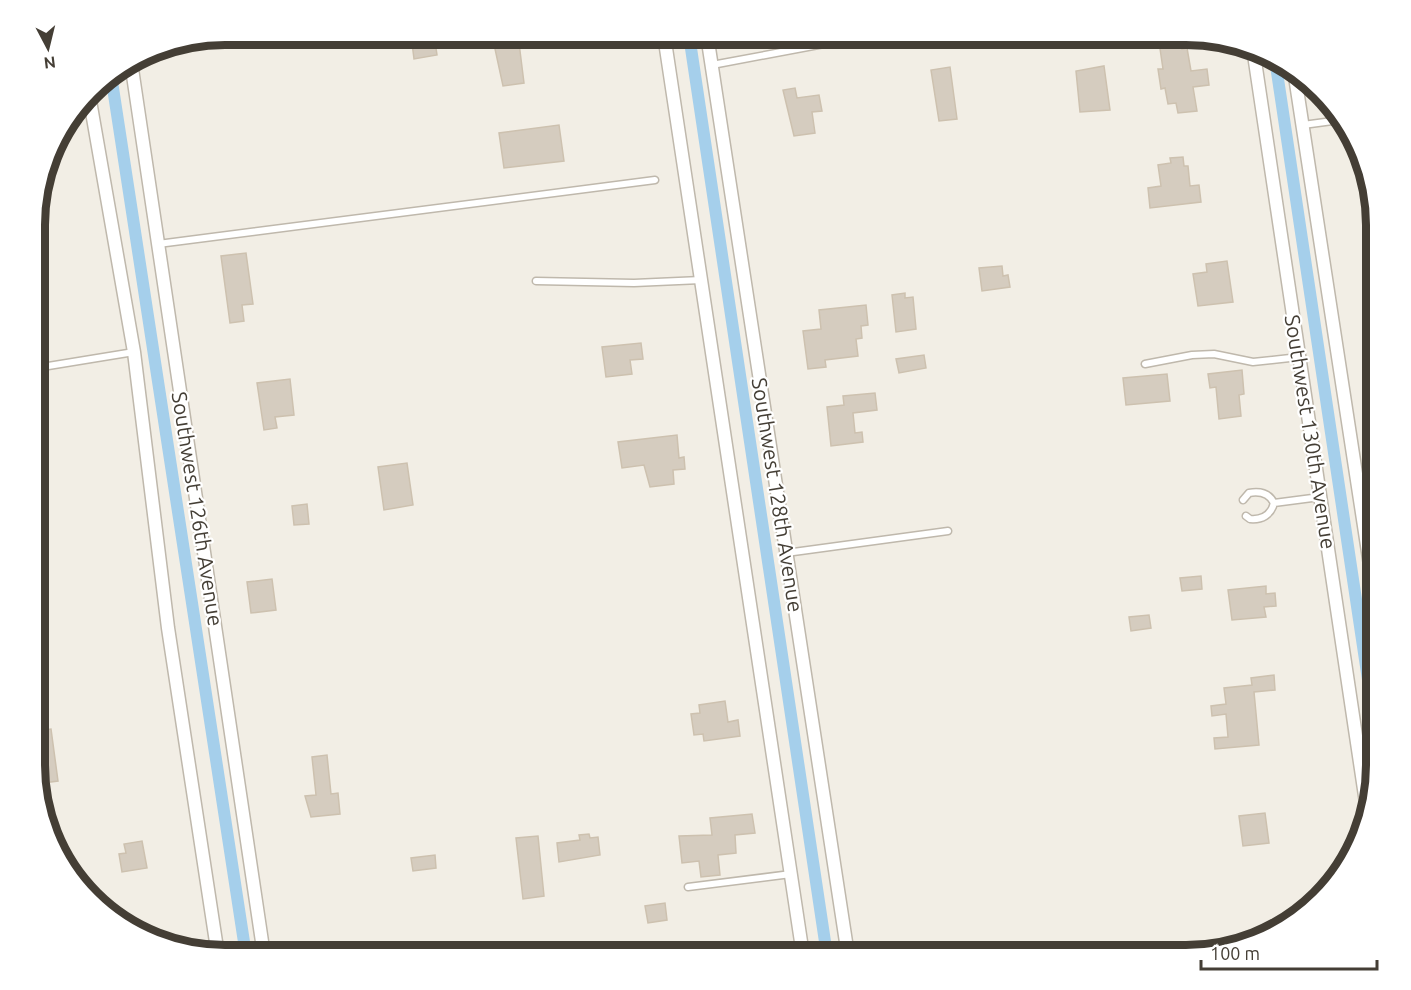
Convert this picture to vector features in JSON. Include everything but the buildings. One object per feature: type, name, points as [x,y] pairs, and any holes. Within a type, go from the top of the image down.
[{"type":"street","name":"Southwest 128th Avenue","points":[[666,45],[802,945]]},
{"type":"street","name":"Southwest 128th Avenue","points":[[709,45],[846,945]]},
{"type":"street","name":"Southwest 130th Avenue","points":[[1255,59],[1364,791]]},
{"type":"street","name":"Southwest 126th Avenue","points":[[131,71],[263,945]]},
{"type":"street","name":"Southwest 130th Avenue","points":[[1296,82],[1366,538]]},
{"type":"street","name":"Southwest 126th Avenue","points":[[92,105],[134,352],[168,628],[216,945]]},
{"type":"lane","points":[[712,65],[818,45]]},
{"type":"lane","points":[[1303,125],[1333,121]]},
{"type":"lane","points":[[158,244],[655,180]]},
{"type":"lane","points":[[536,281],[634,283],[702,280]]},
{"type":"lane","points":[[45,367],[134,352]]},
{"type":"lane","points":[[1145,364],[1192,355],[1214,354],[1253,362],[1299,357]]},
{"type":"lane","points":[[1243,500],[1249,493],[1262,492],[1275,503],[1320,497]]},
{"type":"lane","points":[[1246,516],[1250,519],[1262,518],[1270,512],[1275,503]]},
{"type":"lane","points":[[786,553],[948,531]]},
{"type":"lane","points":[[688,887],[791,874]]},
{"type":"waterway","points":[[690,45],[826,945]]},
{"type":"waterway","points":[[1277,69],[1366,666]]},
{"type":"waterway","points":[[113,85],[244,945]]}]
